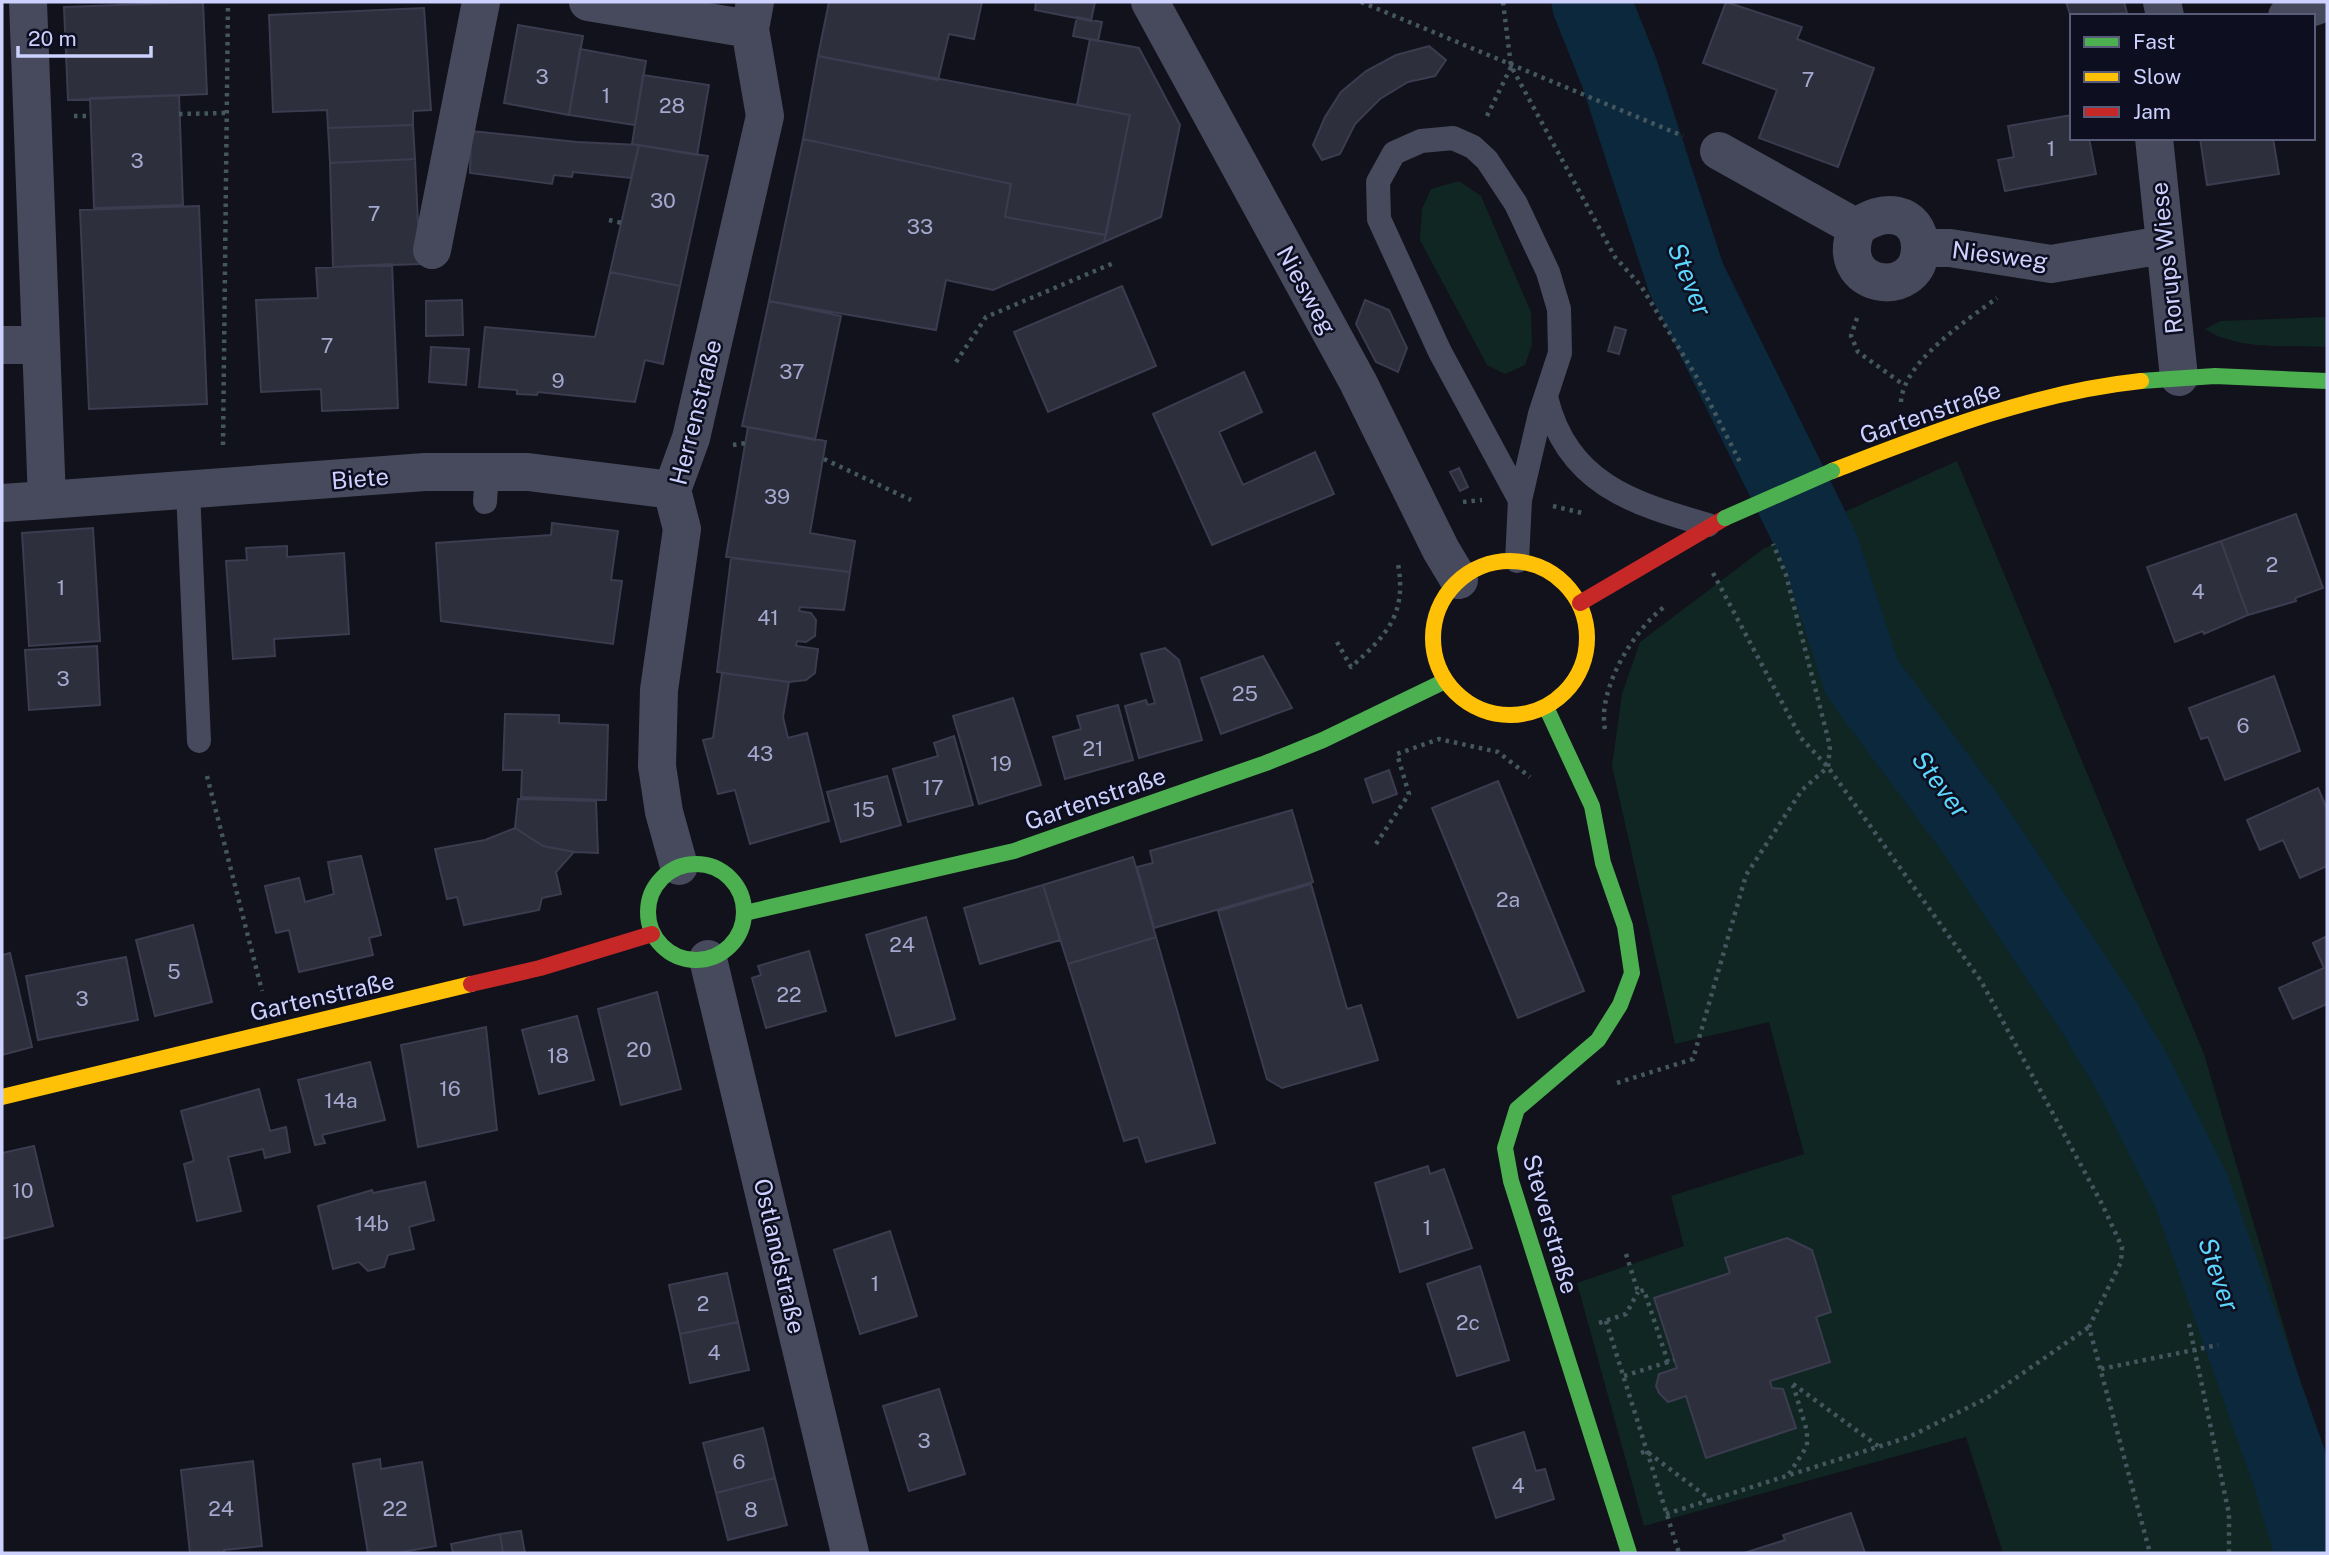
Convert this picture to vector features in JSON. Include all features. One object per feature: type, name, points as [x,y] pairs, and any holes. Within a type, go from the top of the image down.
[{"type":"street","points":[[28,2],[47,500]]},
{"type":"street","points":[[432,250],[481,2]]},
{"type":"street","points":[[588,2],[752,15]]},
{"type":"street","name":"Niesweg","points":[[1150,2],[1358,382],[1441,550],[1459,580]]},
{"type":"street","points":[[2293,14],[2327,2]]},
{"type":"street","name":"Herrenstraße","points":[[679,866],[664,812],[657,766],[659,690],[682,529],[672,490],[691,439],[765,116],[752,15]]},
{"type":"street","name":"Rorups Wiese","points":[[2154,140],[2163,245],[2179,377]]},
{"type":"street","points":[[1719,151],[1857,228],[1851,242],[1851,256],[1858,270],[1870,279]]},
{"type":"street","name":"Niesweg","points":[[1857,228],[1869,217],[1885,213],[1900,216],[1913,226],[1920,248],[1920,257],[1912,272],[1899,281],[1884,283],[1870,279]]},
{"type":"street","name":"Niesweg","points":[[1920,248],[1950,248],[2051,264],[2163,245]]},
{"type":"street","points":[[2,345],[41,345]]},
{"type":"street","name":"Gartenstraße","points":[[1580,603],[1717,522],[1832,471],[1992,413],[2103,386],[2179,377],[2327,382]]},
{"type":"street","name":"Biete","points":[[2,503],[425,472],[486,487],[528,472],[672,490]]},
{"type":"street","points":[[1517,561],[1539,566],[1563,581],[1580,603],[1588,633],[1584,663],[1569,690],[1546,708],[1518,716],[1490,713],[1464,702],[1445,681],[1434,655],[1433,628],[1441,601],[1459,580],[1493,563],[1517,561]]},
{"type":"street","name":"Gartenstraße","points":[[746,912],[1014,851],[1266,763],[1323,740],[1445,681]]},
{"type":"street","name":"Steverstraße","points":[[1546,708],[1592,806],[1603,863],[1625,926],[1632,973],[1620,1005],[1598,1040],[1517,1109],[1505,1148],[1511,1181],[1629,1553]]},
{"type":"street","points":[[698,863],[716,867],[732,878],[742,894],[746,912],[743,928],[734,942],[708,960],[676,957],[662,947],[652,934],[648,902],[654,887],[665,874],[679,866],[698,863]]},
{"type":"street","name":"Gartenstraße","points":[[2,1097],[540,968],[652,934]]},
{"type":"street","name":"Ostlandstraße","points":[[708,960],[850,1553]]},
{"type":"lane","points":[[1517,561],[1520,500],[1546,396],[1560,353],[1559,309],[1548,272],[1502,180],[1473,147],[1453,138],[1422,141],[1394,153],[1378,182],[1379,219],[1440,352],[1520,500]]},
{"type":"lane","points":[[1546,396],[1553,426],[1576,459],[1602,485],[1624,498],[1717,522]]},
{"type":"lane","points":[[188,490],[199,741]]},
{"type":"path","points":[[223,446],[228,2]]},
{"type":"path","points":[[1361,2],[1719,151]]},
{"type":"path","points":[[1503,2],[1511,66],[1615,257]]},
{"type":"path","points":[[1473,147],[1511,66]]},
{"type":"path","points":[[179,114],[227,113]]},
{"type":"path","points":[[608,220],[622,223]]},
{"type":"path","points":[[956,362],[986,317],[1116,262]]},
{"type":"path","points":[[1902,405],[1905,385],[1951,331],[2051,264]]},
{"type":"path","points":[[1870,279],[1851,336],[1858,352],[1905,385]]},
{"type":"path","points":[[733,445],[746,443]]},
{"type":"path","points":[[824,459],[911,500]]},
{"type":"path","points":[[1666,1514],[1909,1437],[1987,1398],[2090,1327],[2121,1262],[2122,1247],[2102,1204],[1981,981],[1828,767],[1801,738],[1712,572]]},
{"type":"path","points":[[1608,740],[1603,719],[1606,700],[1633,637],[1658,611]]},
{"type":"path","points":[[1337,642],[1351,667]]},
{"type":"path","points":[[1376,844],[1409,794],[1397,754],[1439,739],[1498,752],[1540,785]]},
{"type":"path","points":[[199,741],[272,1031]]},
{"type":"path","points":[[1611,1084],[1693,1059],[1746,874],[1802,789],[1828,767]]},
{"type":"path","points":[[1626,1254],[1638,1292]]},
{"type":"path","points":[[1596,1324],[1626,1314],[1638,1292],[1644,1290],[1671,1361],[1624,1376]]},
{"type":"path","points":[[1606,1321],[1679,1553]]},
{"type":"path","points":[[2189,1324],[2229,1514],[2229,1553]]},
{"type":"path","points":[[2090,1327],[2150,1553]]},
{"type":"path","points":[[2101,1369],[2218,1345]]},
{"type":"path","points":[[1788,1475],[1807,1446],[1804,1420],[1793,1384],[1878,1447]]},
{"type":"path","points":[[1602,1464],[1646,1451]]},
{"type":"path","points":[[1646,1451],[1711,1500]]},
{"type":"green space","points":[[1459,181],[1481,196],[1531,312],[1532,345],[1525,365],[1505,374],[1487,365],[1420,240],[1422,209],[1431,189]]},
{"type":"green space","points":[[2327,317],[2327,347],[2248,344],[2218,336],[2205,329],[2220,321]]},
{"type":"green space","points":[[1957,461],[2204,1054],[2327,1474],[2327,1553],[2003,1553],[1966,1437],[1644,1526],[1577,1283],[1684,1246],[1671,1196],[1804,1154],[1769,1022],[1675,1044],[1612,766],[1622,694],[1640,642],[1763,549]]},
{"type":"building","points":[[203,2],[207,94],[68,100],[64,7]]},
{"type":"building","points":[[829,2],[982,2],[974,39],[949,34],[938,80],[818,56]]},
{"type":"building","points":[[1036,2],[1095,2],[1091,21],[1035,10]]},
{"type":"building","points":[[1726,2],[1802,27],[1797,39],[1874,68],[1838,167],[1759,138],[1777,90],[1703,63]]},
{"type":"building","points":[[2066,2],[2124,2],[2127,13],[2109,14],[2070,14]]},
{"type":"building","points":[[424,8],[431,110],[413,111],[413,125],[328,128],[327,110],[273,112],[269,15]]},
{"type":"building","points":[[1077,17],[1102,22],[1098,41],[1073,36]]},
{"type":"building","points":[[518,25],[583,36],[569,115],[504,103]]},
{"type":"building","points":[[1090,39],[1139,48],[1180,125],[1161,217],[1104,242],[1130,115],[1077,105]]},
{"type":"building","points":[[1429,46],[1446,60],[1435,76],[1408,82],[1380,99],[1355,124],[1340,154],[1322,160],[1313,145],[1325,117],[1341,92],[1366,71],[1396,55]]},
{"type":"building","points":[[580,49],[646,61],[635,125],[569,115]]},
{"type":"building","points":[[818,56],[1130,115],[1106,235],[1005,217],[1011,184],[803,139]]},
{"type":"building","points":[[643,75],[709,85],[697,155],[632,144]]},
{"type":"building","points":[[179,95],[183,205],[94,208],[90,98]]},
{"type":"building","points":[[2070,115],[2070,140],[2089,140],[2096,174],[2005,191],[1998,160],[2014,157],[2008,126]]},
{"type":"building","points":[[413,125],[415,159],[330,163],[328,128]]},
{"type":"building","points":[[471,131],[577,142],[639,145],[631,178],[573,172],[572,177],[554,175],[552,184],[470,173]]},
{"type":"building","points":[[803,139],[1011,184],[1005,217],[1106,235],[1104,242],[993,290],[946,280],[936,330],[769,301]]},
{"type":"building","points":[[2200,140],[2273,140],[2279,174],[2207,185]]},
{"type":"building","points":[[639,145],[708,156],[680,286],[610,272]]},
{"type":"building","points":[[415,159],[420,264],[333,267],[330,163]]},
{"type":"building","points":[[199,206],[207,404],[89,409],[80,210]]},
{"type":"building","points":[[392,264],[398,408],[322,411],[321,389],[261,392],[256,300],[318,298],[316,268]]},
{"type":"building","points":[[610,272],[680,286],[663,364],[645,360],[635,402],[538,392],[537,395],[517,394],[517,390],[479,387],[485,327],[595,337]]},
{"type":"building","points":[[1122,286],[1156,366],[1048,412],[1014,332]]},
{"type":"building","points":[[462,300],[463,335],[426,336],[426,301]]},
{"type":"building","points":[[1365,300],[1389,310],[1407,348],[1398,372],[1376,362],[1356,324]]},
{"type":"building","points":[[769,301],[841,316],[815,440],[742,426]]},
{"type":"building","points":[[1615,327],[1626,330],[1619,354],[1608,351]]},
{"type":"building","points":[[431,347],[469,349],[466,385],[429,382]]},
{"type":"building","points":[[1244,372],[1262,412],[1219,432],[1243,485],[1315,452],[1334,494],[1212,545],[1153,414]]},
{"type":"building","points":[[748,427],[826,441],[810,533],[855,541],[850,572],[726,557]]},
{"type":"building","points":[[1459,468],[1468,487],[1460,491],[1450,472]]},
{"type":"building","points":[[2296,514],[2323,588],[2295,598],[2296,601],[2248,615],[2221,541]]},
{"type":"building","points":[[552,523],[618,531],[611,580],[622,581],[613,644],[441,621],[436,543],[551,535]]},
{"type":"building","points":[[93,528],[100,641],[29,646],[22,533]]},
{"type":"building","points":[[2221,541],[2248,615],[2204,634],[2203,631],[2175,642],[2147,567]]},
{"type":"building","points":[[287,546],[287,557],[344,553],[349,634],[274,639],[275,656],[233,659],[226,561],[247,560],[246,548]]},
{"type":"building","points":[[731,558],[850,572],[844,610],[800,607],[799,611],[811,613],[816,620],[815,636],[806,642],[797,641],[796,646],[818,649],[815,673],[806,680],[789,682],[717,672]]},
{"type":"building","points":[[97,646],[100,705],[29,710],[25,650]]},
{"type":"building","points":[[1165,648],[1179,660],[1202,740],[1139,758],[1125,706],[1146,700],[1148,705],[1155,703],[1141,654]]},
{"type":"building","points":[[1263,656],[1292,708],[1221,734],[1201,678]]},
{"type":"building","points":[[722,673],[789,682],[783,717],[788,738],[807,733],[829,821],[750,844],[735,790],[718,794],[703,740],[713,738]]},
{"type":"building","points":[[2274,676],[2300,751],[2225,780],[2208,737],[2201,739],[2189,708]]},
{"type":"building","points":[[1013,698],[1041,785],[979,804],[953,716]]},
{"type":"building","points":[[1118,705],[1133,760],[1065,779],[1053,737],[1081,729],[1077,716]]},
{"type":"building","points":[[505,714],[559,715],[559,723],[608,725],[606,800],[521,797],[522,770],[503,770]]},
{"type":"building","points":[[954,736],[973,805],[908,822],[893,769],[938,756],[934,743]]},
{"type":"building","points":[[1389,770],[1397,794],[1373,803],[1365,779]]},
{"type":"building","points":[[887,776],[901,825],[841,842],[827,792]]},
{"type":"building","points":[[1498,781],[1584,991],[1518,1018],[1432,808]]},
{"type":"building","points":[[2318,788],[2327,809],[2327,866],[2300,878],[2283,840],[2260,850],[2247,820]]},
{"type":"building","points":[[518,799],[596,801],[598,853],[543,846],[515,828]]},
{"type":"building","points":[[1292,810],[1313,882],[1154,928],[1137,867],[1153,863],[1150,851]]},
{"type":"building","points":[[515,828],[543,846],[574,852],[556,872],[561,894],[542,898],[539,910],[464,925],[457,897],[447,899],[435,849],[485,840]]},
{"type":"building","points":[[361,856],[381,935],[369,938],[373,955],[299,972],[289,930],[276,933],[265,886],[299,878],[305,902],[334,894],[328,862]]},
{"type":"building","points":[[1133,857],[1156,937],[1068,964],[1043,885]]},
{"type":"building","points":[[1311,884],[1347,1009],[1361,1005],[1378,1060],[1282,1088],[1267,1079],[1218,911]]},
{"type":"building","points":[[1043,885],[1060,940],[980,964],[964,908]]},
{"type":"building","points":[[926,917],[955,1019],[896,1036],[866,935]]},
{"type":"building","points":[[193,925],[212,1002],[155,1016],[136,940]]},
{"type":"building","points":[[2327,936],[2327,1004],[2293,1019],[2279,988],[2324,968],[2313,943]]},
{"type":"building","points":[[1156,937],[1215,1143],[1146,1162],[1138,1137],[1124,1141],[1068,964]]},
{"type":"building","points":[[809,951],[826,1011],[766,1028],[752,978],[761,975],[758,966]]},
{"type":"building","points":[[10,953],[32,1047],[2,1055],[2,955]]},
{"type":"building","points":[[126,957],[138,1020],[38,1040],[26,976]]},
{"type":"building","points":[[657,992],[681,1089],[621,1105],[598,1009]]},
{"type":"building","points":[[577,1016],[594,1080],[539,1094],[522,1030]]},
{"type":"building","points":[[486,1027],[497,1130],[418,1147],[401,1045]]},
{"type":"building","points":[[370,1062],[385,1120],[322,1135],[325,1143],[315,1145],[298,1080]]},
{"type":"building","points":[[259,1089],[270,1131],[286,1127],[290,1152],[265,1158],[263,1149],[228,1157],[241,1211],[197,1221],[184,1164],[194,1161],[181,1111]]},
{"type":"building","points":[[34,1146],[53,1226],[2,1239],[2,1153]]},
{"type":"building","points":[[1428,1166],[1430,1174],[1444,1169],[1472,1248],[1400,1272],[1375,1183]]},
{"type":"building","points":[[425,1182],[434,1220],[409,1227],[414,1249],[388,1255],[384,1267],[368,1271],[359,1262],[333,1269],[318,1206],[372,1190],[373,1193]]},
{"type":"building","points":[[890,1231],[917,1316],[860,1334],[834,1250]]},
{"type":"building","points":[[1787,1238],[1812,1250],[1831,1312],[1816,1317],[1830,1362],[1770,1381],[1772,1388],[1783,1389],[1796,1428],[1706,1458],[1686,1396],[1668,1402],[1656,1386],[1659,1374],[1677,1368],[1654,1298],[1730,1273],[1725,1258]]},
{"type":"building","points":[[1480,1266],[1509,1360],[1457,1376],[1427,1284]]},
{"type":"building","points":[[727,1273],[738,1322],[680,1334],[669,1285]]},
{"type":"building","points":[[738,1322],[749,1370],[690,1383],[680,1334]]},
{"type":"building","points":[[939,1389],[965,1474],[909,1491],[883,1406]]},
{"type":"building","points":[[763,1428],[775,1478],[716,1493],[703,1443]]},
{"type":"building","points":[[1524,1432],[1536,1471],[1545,1469],[1554,1499],[1496,1518],[1473,1448]]},
{"type":"building","points":[[380,1459],[381,1469],[422,1462],[436,1546],[397,1553],[368,1553],[353,1464]]},
{"type":"building","points":[[253,1461],[262,1546],[224,1550],[224,1553],[190,1553],[181,1470]]},
{"type":"building","points":[[775,1478],[787,1525],[728,1540],[716,1493]]},
{"type":"building","points":[[1851,1513],[1865,1553],[1744,1553],[1785,1540],[1783,1535]]},
{"type":"building","points":[[521,1531],[525,1553],[503,1553],[500,1534]]},
{"type":"building","points":[[500,1534],[503,1553],[453,1553],[451,1544]]},
{"type":"waterway","name":"Stever","points":[[1591,2],[1619,72],[1686,278],[1820,549],[1862,678],[1973,827],[2097,1014],[2133,1074],[2191,1190],[2291,1473],[2315,1553]]},
{"type":"traffic: fast","points":[[2141,381],[2215,376],[2327,381]]},
{"type":"traffic: fast","points":[[1725,518],[1832,471]]},
{"type":"traffic: fast","points":[[745,913],[1014,851],[1266,763],[1323,740],[1445,681]]},
{"type":"traffic: fast","points":[[1546,707],[1592,806],[1603,863],[1625,926],[1632,973],[1620,1005],[1598,1040],[1517,1109],[1505,1148],[1511,1181],[1629,1553]]},
{"type":"traffic: fast","points":[[687,864],[705,864],[723,872],[736,885],[744,903],[744,912],[741,931],[723,952],[705,960],[687,960],[669,952],[656,939],[648,921],[648,903],[656,885],[669,872],[687,864]]},
{"type":"traffic: slow","points":[[1832,471],[2022,404],[2101,386],[2141,381]]},
{"type":"traffic: slow","points":[[1510,561],[1539,567],[1564,584],[1581,609],[1587,638],[1581,667],[1564,692],[1539,709],[1510,715],[1481,709],[1456,692],[1439,667],[1433,638],[1439,609],[1456,584],[1481,567],[1510,561]]},
{"type":"traffic: slow","points":[[2,1097],[471,984]]},
{"type":"traffic: jam","points":[[1580,603],[1725,518]]},
{"type":"traffic: jam","points":[[471,984],[540,968],[652,934]]}]
